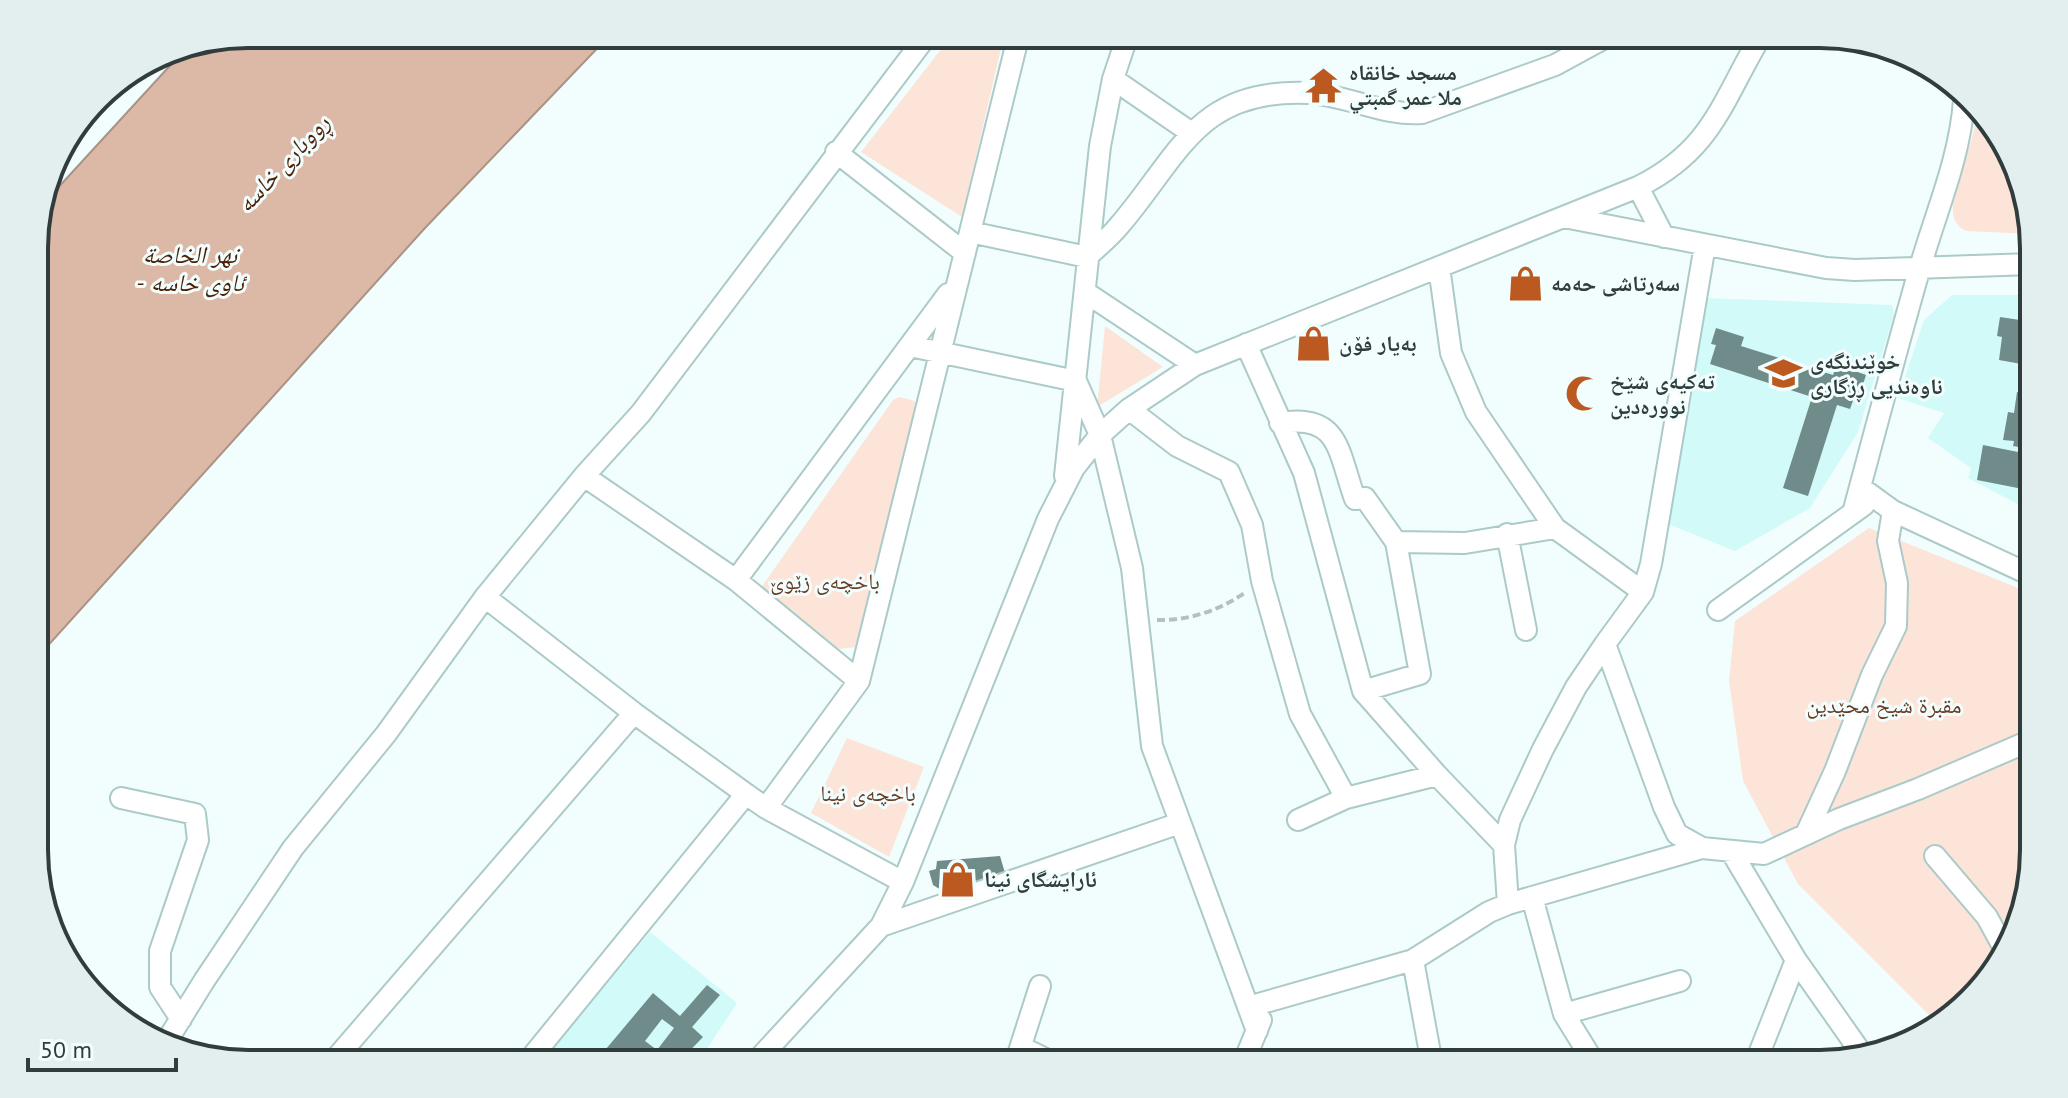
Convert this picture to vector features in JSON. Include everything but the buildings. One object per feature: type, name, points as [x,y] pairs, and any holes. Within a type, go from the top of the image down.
[{"type":"street","points":[[172,1034],[293,848],[386,734],[485,597],[584,476],[641,413],[917,48]]},
{"type":"street","points":[[766,808],[859,681],[1014,48]]},
{"type":"street","points":[[1064,484],[1100,146],[1113,79],[1123,48]]},
{"type":"street","points":[[1087,257],[1118,227],[1190,132],[1227,107],[1272,94],[1320,94],[1400,113],[1422,113],[1555,65],[1586,48]]},
{"type":"street","points":[[767,1050],[881,926],[903,882],[1029,561],[1064,484],[1084,452],[1100,435],[1129,409],[1195,365],[1638,187],[1667,172],[1700,142],[1726,104],[1755,48]]},
{"type":"street","points":[[1113,79],[1190,132]]},
{"type":"street","points":[[1718,610],[1853,513],[1867,492],[1920,268],[1960,135],[1963,109]]},
{"type":"street","points":[[836,152],[965,253]]},
{"type":"street","points":[[1638,187],[1664,237]]},
{"type":"street","points":[[1564,217],[1826,268],[2020,264]]},
{"type":"street","points":[[970,232],[1087,257]]},
{"type":"street","points":[[1508,904],[1504,845],[1510,820],[1576,687],[1643,592],[1651,564],[1705,245]]},
{"type":"street","points":[[1439,267],[1451,353],[1476,412],[1555,528],[1643,592]]},
{"type":"street","points":[[736,580],[955,284]]},
{"type":"street","points":[[1085,292],[1195,365]]},
{"type":"street","points":[[1246,344],[1304,473],[1363,691],[1504,845]]},
{"type":"street","points":[[910,346],[1076,381]]},
{"type":"street","points":[[1076,381],[1100,435],[1132,568],[1152,746],[1257,1031]]},
{"type":"street","points":[[1129,409],[1177,446],[1229,472],[1252,525],[1262,581],[1300,714],[1346,798]]},
{"type":"street","points":[[1280,423],[1315,422],[1330,432],[1355,499],[1365,498],[1396,542],[1420,674],[1363,691]]},
{"type":"street","points":[[584,476],[736,580],[859,681]]},
{"type":"street","points":[[1867,492],[1893,511],[2020,570]]},
{"type":"street","points":[[1806,834],[1841,756],[1872,675],[1896,626],[1897,583],[1888,541],[1893,511]]},
{"type":"street","points":[[1396,542],[1465,543],[1555,528]]},
{"type":"street","points":[[1507,534],[1526,630]]},
{"type":"street","points":[[485,597],[634,713],[766,808],[903,882]]},
{"type":"street","points":[[1605,644],[1664,807],[1677,834],[1702,848]]},
{"type":"street","points":[[343,1050],[634,713]]},
{"type":"street","points":[[1248,1007],[1413,960],[1489,912],[1508,904],[1702,848],[1764,854],[2020,745]]},
{"type":"street","points":[[1298,820],[1346,798],[1437,775]]},
{"type":"street","points":[[537,1050],[746,794]]},
{"type":"street","points":[[121,798],[195,814],[198,840],[160,951],[160,987],[181,1019]]},
{"type":"street","points":[[881,926],[1180,823]]},
{"type":"street","points":[[1731,851],[1796,960],[1857,1046]]},
{"type":"street","points":[[1935,856],[1987,917],[1999,939]]},
{"type":"street","points":[[1532,897],[1564,1014],[1586,1050]]},
{"type":"street","points":[[1413,960],[1429,1050]]},
{"type":"street","points":[[1761,1050],[1796,960]]},
{"type":"street","points":[[1564,1014],[1680,981]]},
{"type":"street","points":[[1020,1050],[1040,986]]},
{"type":"street","points":[[1249,1050],[1269,1001]]},
{"type":"path","points":[[1138,619],[1176,619],[1213,611],[1262,581]]},
{"type":"shaded area","points":[[1952,295],[2020,295],[2020,505],[1968,478],[1971,468],[1928,438],[1944,413],[1898,398],[1924,320]]},
{"type":"shaded area","name":"خوێندنگەی ناوەندیی ڕزگاری","points":[[1704,298],[1892,305],[1894,315],[1858,432],[1810,508],[1735,551],[1668,524]]},
{"type":"shaded area","points":[[650,932],[737,1003],[706,1050],[552,1050]]},
{"type":"green space","points":[[942,48],[1001,48],[962,217],[861,152]]},
{"type":"green space","points":[[1976,123],[2005,172],[2019,233],[1966,231],[1955,220],[1953,204]]},
{"type":"green space","points":[[1105,326],[1163,367],[1097,407]]},
{"type":"green space","name":"باخچەی زێوێ","points":[[900,397],[914,401],[919,408],[862,640],[857,647],[839,649],[758,592],[893,400]]},
{"type":"green space","name":"مقبرة شيخ محێدین","points":[[1869,528],[2020,589],[2020,850],[2016,889],[1999,938],[1986,961],[1952,1000],[1930,1016],[1798,884],[1743,781],[1729,681],[1735,621]]},
{"type":"green space","name":"باخچەی نینا","points":[[847,738],[924,767],[889,857],[811,813]]},
{"type":"water","name":"نهر الخاصة - ئاوی خاسە","points":[[248,48],[598,48],[425,228],[48,646],[48,235],[58,188],[173,63],[209,52]]},
{"type":"place","name":"مسجد خانقاه ملا عمر گمبتي","points":[[1323,85]]},
{"type":"place","name":"سەرتاشی حەمە","points":[[1525,283]]},
{"type":"place","name":"بەیار فۆن","points":[[1313,343]]},
{"type":"place","name":"خوێندنگەی ناوەندیی ڕزگاری","points":[[1784,374]]},
{"type":"place","name":"تەکیەی شێخ نوورەدین","points":[[1584,394]]},
{"type":"place","name":"ئارایشگای نینا","points":[[958,879]]},
{"type":"water label","name":"ڕووباری خاسە","points":[[283,163]]}]
